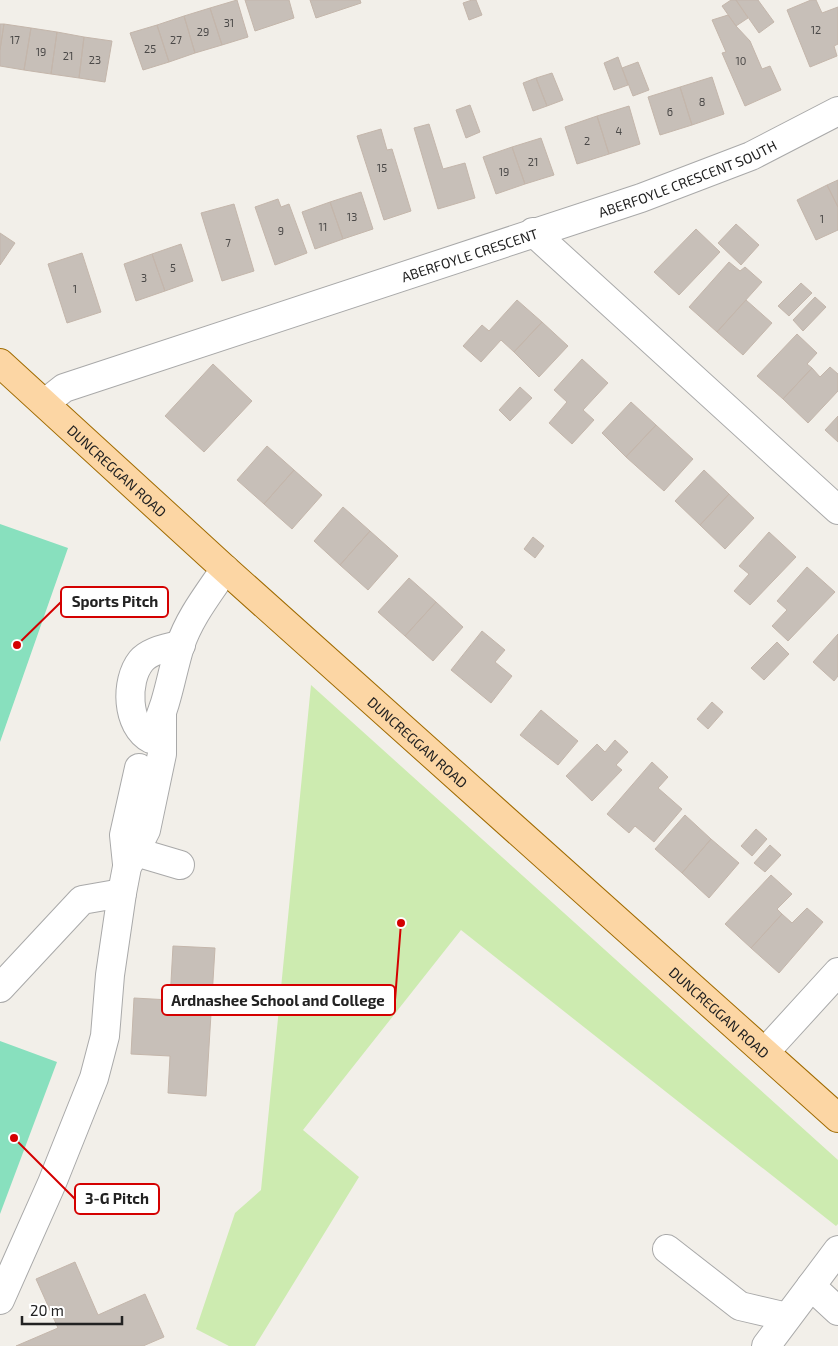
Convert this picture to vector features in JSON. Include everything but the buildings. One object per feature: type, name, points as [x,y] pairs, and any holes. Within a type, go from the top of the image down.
[{"type":"main road","name":"DUNCREGGAN ROAD","points":[[0,363],[225,569],[838,1118]]},
{"type":"street","name":"ABERFOYLE CRESCENT SOUTH","points":[[533,232],[641,198],[751,156],[838,111]]},
{"type":"street","name":"ABERFOYLE CRESCENT","points":[[45,403],[64,388],[533,232],[838,510]]},
{"type":"street","points":[[156,740],[181,645],[190,622],[225,569]]},
{"type":"street","points":[[0,1300],[52,1183],[94,1078],[105,1036],[110,975],[127,865],[146,830],[162,754],[156,740],[136,724],[130,706],[130,684],[142,661],[165,647],[181,645]]},
{"type":"street","points":[[0,988],[82,900],[127,865],[180,865]]},
{"type":"street","points":[[765,1052],[838,972]]},
{"type":"street","points":[[667,1249],[740,1306],[787,1317]]},
{"type":"street","points":[[766,1346],[838,1250]]},
{"type":"street","points":[[811,1286],[838,1311]]},
{"type":"green space","points":[[0,524],[68,548],[0,742]]},
{"type":"green space","points":[[311,685],[838,1160],[838,1224],[836,1226],[461,930],[303,1130],[359,1177],[255,1346],[229,1346],[196,1329],[235,1213],[261,1190]]},
{"type":"green space","points":[[0,1041],[57,1062],[0,1214]]},
{"type":"place","name":"Sports Pitch","points":[[17,645]]},
{"type":"place","name":"Ardnashee School and College","points":[[401,923]]},
{"type":"place","name":"3-G Pitch","points":[[14,1138]]}]
